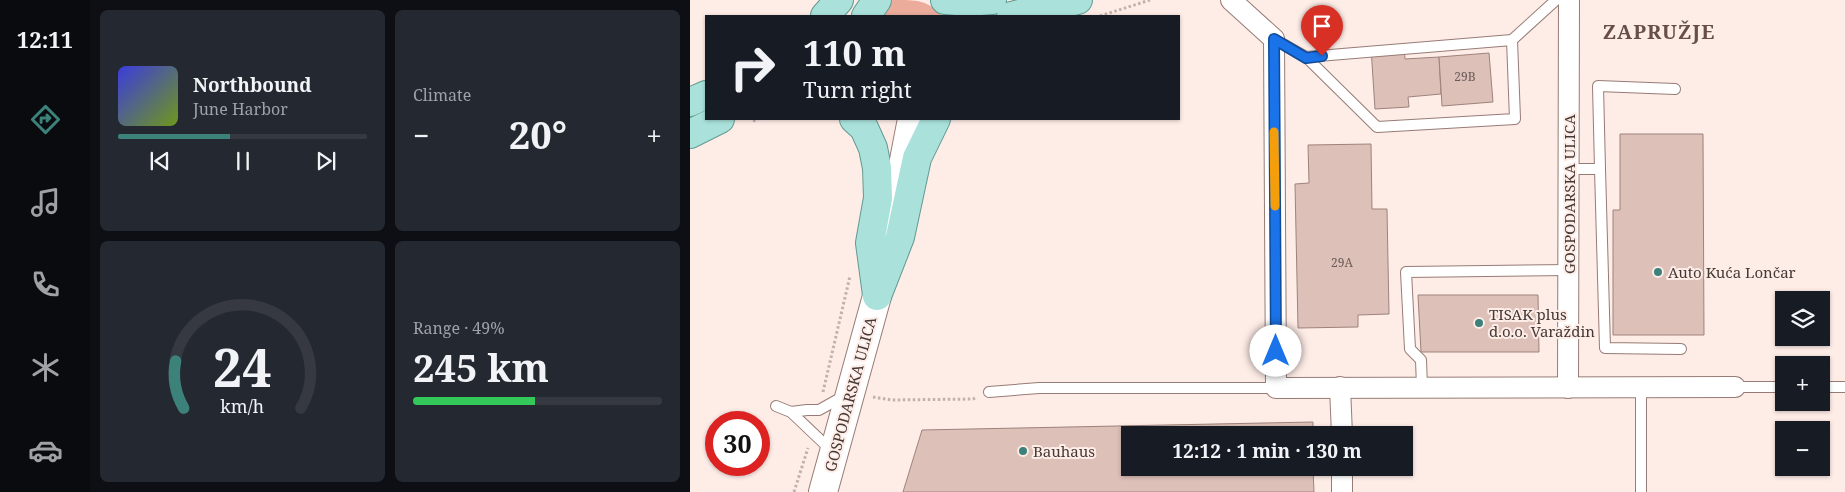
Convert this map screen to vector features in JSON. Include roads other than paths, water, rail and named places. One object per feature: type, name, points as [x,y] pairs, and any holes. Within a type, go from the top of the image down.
[{"type":"main road","points":[[826,15],[839,0]]},
{"type":"main road","points":[[867,15],[877,0]]},
{"type":"main road","points":[[944,0],[968,2],[992,0]]},
{"type":"main road","points":[[944,0],[954,15]]},
{"type":"main road","points":[[1015,15],[1078,0]]},
{"type":"main road","points":[[1061,15],[1085,0]]},
{"type":"main road","points":[[690,102],[705,95]]},
{"type":"main road","points":[[690,134],[718,120]]},
{"type":"main road","points":[[855,120],[864,128],[873,148],[877,168],[878,198],[870,243],[877,296]]},
{"type":"main road","points":[[888,236],[893,120]]},
{"type":"main road","points":[[888,236],[912,120]]},
{"type":"main road","points":[[877,296],[900,237],[917,158],[936,120]]},
{"type":"main road","name":"GOSPODARSKA ULICA","points":[[823,492],[834,453],[862,394],[888,236]]},
{"type":"street","points":[[1231,0],[1274,39],[1276,388],[1735,387]]},
{"type":"street","name":"GOSPODARSKA ULICA","points":[[1568,388],[1569,0]]},
{"type":"street","points":[[1340,387],[1342,426]]},
{"type":"street","points":[[1342,476],[1342,492]]},
{"type":"lane","points":[[1306,58],[1512,40],[1556,0]]},
{"type":"lane","points":[[1274,39],[1306,58],[1377,127],[1515,119],[1512,40]]},
{"type":"lane","points":[[1675,88],[1598,86],[1605,348],[1681,349]]},
{"type":"lane","points":[[1569,169],[1600,169]]},
{"type":"lane","points":[[1422,387],[1421,360],[1410,349],[1406,272],[1569,270]]},
{"type":"lane","points":[[1735,387],[1775,387]]},
{"type":"lane","points":[[1830,387],[1845,387]]},
{"type":"lane","points":[[989,392],[1039,388],[1276,388]]},
{"type":"lane","points":[[1641,388],[1641,492]]},
{"type":"lane","points":[[791,412],[819,410],[862,394]]},
{"type":"lane","points":[[776,406],[791,412],[834,453]]},
{"type":"place","name":"Auto Kuća Lončar","points":[[1658,272]]},
{"type":"place","name":"TISAK plus d.o.o. Varaždin","points":[[1479,323]]},
{"type":"place","name":"Bauhaus","points":[[1023,451]]},
{"type":"district","name":"ZAPRUŽJE","points":[[1659,31]]}]
